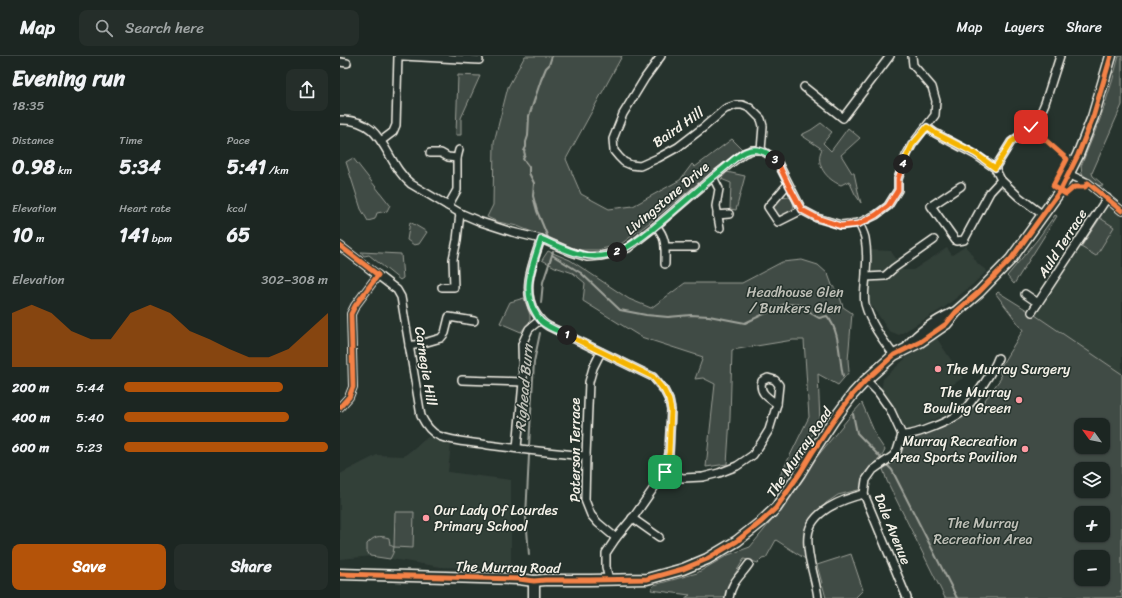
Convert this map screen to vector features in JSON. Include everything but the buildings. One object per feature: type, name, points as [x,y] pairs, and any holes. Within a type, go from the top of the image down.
[{"type":"street","points":[[381,141],[393,132],[396,125],[398,56]]},
{"type":"street","points":[[402,56],[479,60]]},
{"type":"street","name":"Baird Hill","points":[[661,56],[645,78],[623,114],[613,139],[614,151],[624,162],[631,165],[640,166],[658,158],[678,147],[725,109],[736,105],[742,105],[750,108],[761,119],[763,126],[761,150]]},
{"type":"street","points":[[804,87],[844,118],[890,56]]},
{"type":"street","points":[[761,150],[771,156],[778,163],[802,210],[817,218],[841,226],[859,224],[876,215],[888,206],[898,190],[898,179],[906,156],[912,145],[935,115],[936,101],[932,87],[913,65],[912,56]]},
{"type":"street","points":[[995,168],[1011,142],[1036,124],[1045,103],[1060,56]]},
{"type":"street","name":"The Murray Road","points":[[340,574],[435,578],[519,579],[534,581],[647,579],[683,569],[708,559],[737,541],[776,508],[849,400],[866,380],[894,355],[906,348],[917,336],[943,318],[956,312],[979,292],[1011,259],[1060,191],[1078,155],[1092,117],[1111,56]]},
{"type":"street","name":"Livingstone Drive","points":[[340,120],[347,120],[365,125],[373,131],[404,178],[411,184],[460,213],[481,222],[512,232],[541,239],[587,257],[614,254],[628,248],[744,152],[761,150]]},
{"type":"street","points":[[927,127],[935,133],[976,154],[995,168],[1001,180],[1019,197],[1043,215]]},
{"type":"street","points":[[430,153],[441,153],[448,157],[458,154],[457,190],[448,206]]},
{"type":"street","points":[[1068,174],[1088,183],[1122,211]]},
{"type":"street","points":[[713,177],[719,189],[716,206],[720,228]]},
{"type":"street","points":[[961,186],[931,206],[956,241],[964,240],[990,192],[1001,180]]},
{"type":"street","points":[[788,184],[768,207],[778,222],[802,210]]},
{"type":"street","name":"Auld Terrace","points":[[1032,312],[1107,198]]},
{"type":"street","points":[[442,287],[454,287],[453,259],[460,213]]},
{"type":"street","points":[[717,215],[728,214]]},
{"type":"street","points":[[859,224],[865,238],[866,277],[864,288],[866,304],[875,332],[894,355]]},
{"type":"street","points":[[656,226],[662,232],[665,247],[665,264]]},
{"type":"street","points":[[541,239],[533,264],[528,290],[533,308],[540,320],[543,323],[653,377],[664,390],[669,400],[671,410],[669,453],[665,472],[606,553],[606,567],[609,580]]},
{"type":"street","points":[[866,277],[885,276],[934,240]]},
{"type":"street","name":"Carnegie Hill","points":[[340,246],[397,290],[401,297],[421,416],[425,424],[432,431],[439,436],[460,441],[586,456]]},
{"type":"street","points":[[665,247],[696,247]]},
{"type":"street","points":[[340,407],[349,397],[353,387],[351,314],[355,306],[378,275]]},
{"type":"street","points":[[1025,294],[1038,303]]},
{"type":"street","points":[[409,346],[441,338],[445,333],[449,317],[474,321]]},
{"type":"street","points":[[516,448],[523,382],[522,344],[529,330],[540,320]]},
{"type":"street","name":"Paterson Terrace","points":[[601,352],[593,368],[589,382],[585,500],[591,515],[616,538]]},
{"type":"street","points":[[866,380],[878,392],[890,409],[902,436],[906,436],[928,428],[960,413],[974,397],[993,369],[998,358]]},
{"type":"street","points":[[462,380],[523,382]]},
{"type":"street","points":[[665,472],[683,478],[690,478],[719,474],[737,466],[753,455],[761,443],[769,430],[777,404]]},
{"type":"street","name":"Dale Avenue","points":[[902,436],[897,451],[893,456],[873,470],[866,480],[864,494],[907,598]]},
{"type":"street","points":[[818,598],[808,548],[810,528],[814,520],[832,505],[847,498],[864,494]]},
{"type":"street","points":[[632,518],[659,537]]},
{"type":"street","points":[[729,598],[732,586],[749,564]]},
{"type":"street","points":[[534,581],[534,598]]},
{"type":"shaded area","points":[[1107,204],[1122,218],[1122,374],[1035,315]]},
{"type":"shaded area","points":[[966,246],[978,264],[987,271],[945,307],[899,335],[889,331],[873,307],[870,307],[869,250],[891,251],[903,270],[913,270],[947,248],[952,255]]},
{"type":"shaded area","points":[[936,337],[963,378],[944,390],[957,410],[909,430],[902,427],[895,410],[881,391],[883,379],[906,358]]},
{"type":"shaded area","name":"Our Lady Of Lourdes Primary School","points":[[428,437],[451,444],[448,472],[511,480],[511,569],[441,567],[373,556],[340,559],[340,474],[377,455],[404,456]]},
{"type":"green space","points":[[525,56],[622,56],[566,159],[581,194],[609,209],[633,206],[680,180],[692,164],[695,167],[732,139],[742,149],[621,244],[598,250],[578,250],[517,226],[498,222],[487,217],[493,205],[494,142],[508,87]]},
{"type":"green space","points":[[1119,56],[1122,56],[1122,105],[1092,173],[1103,186],[1097,185],[1082,174],[1081,166],[1100,119]]},
{"type":"green space","points":[[458,75],[480,76],[461,118],[461,135],[456,135]]},
{"type":"green space","points":[[821,123],[832,132],[823,143],[831,151],[848,128],[860,138],[841,155],[852,173],[854,173],[861,203],[849,181],[841,185],[836,183],[823,171],[820,160],[822,149],[801,135]]},
{"type":"green space","points":[[353,158],[390,205],[387,211],[377,213],[375,219],[368,221],[361,209],[346,162]]},
{"type":"green space","points":[[727,172],[745,176],[736,210],[730,209],[731,183],[721,179]]},
{"type":"green space","points":[[781,196],[789,197],[794,206],[789,213],[784,216],[778,216],[774,210],[774,206],[776,201]]},
{"type":"green space","points":[[1055,215],[1057,216],[1014,284],[1007,276],[1037,240]]},
{"type":"green space","points":[[1100,218],[1114,227],[1096,256],[1081,247]]},
{"type":"green space","points":[[410,222],[427,232],[419,244],[414,245],[407,240]]},
{"type":"green space","name":"Headhouse Glen / Bunkers Glen","points":[[548,251],[570,260],[629,299],[651,308],[685,283],[742,283],[782,262],[802,260],[818,265],[828,274],[832,285],[839,294],[843,307],[852,313],[848,360],[849,372],[838,385],[818,374],[820,422],[781,484],[777,482],[809,417],[804,340],[793,340],[732,350],[727,464],[706,467],[715,384],[703,378],[695,379],[703,357],[641,337],[583,301],[585,283],[573,273],[555,267],[542,260]]},
{"type":"green space","points":[[361,252],[401,254],[403,278],[400,280],[369,255],[364,256]]},
{"type":"green space","name":"The Murray Recreation Area","points":[[998,292],[1035,315],[1122,374],[1122,591],[1120,591],[1122,598],[945,598],[887,481],[883,469],[894,462],[904,441],[962,418],[977,402],[982,404],[1001,378],[999,369],[1023,330],[996,294]]},
{"type":"green space","points":[[524,298],[530,315],[530,321],[521,332],[500,323],[510,302]]},
{"type":"green space","points":[[862,403],[877,438],[885,450],[881,457],[865,473],[862,489],[838,495],[826,503],[812,519],[806,528],[807,560],[776,540],[766,558],[762,559],[758,563],[744,559],[730,583],[727,598],[685,598],[690,595],[651,590],[654,585],[697,573],[728,555],[750,547],[778,513],[816,458]]},
{"type":"green space","points":[[395,512],[414,512],[413,548],[394,547]]},
{"type":"green space","points":[[379,536],[389,538],[390,545],[394,547],[390,559],[370,556],[367,551],[367,544],[372,539]]},
{"type":"green space","points":[[851,554],[863,590],[855,598],[826,598],[817,565]]},
{"type":"waterway","name":"Righead Burn","points":[[549,240],[537,211],[533,196],[534,183],[529,173],[529,167],[523,159],[528,136],[529,116],[541,80],[552,56]]},
{"type":"waterway","points":[[553,252],[552,255],[581,273],[620,310],[668,317],[691,315],[709,316],[745,323],[785,304],[804,305],[812,314],[819,318],[827,316],[831,322],[837,336],[843,376]]},
{"type":"waterway","name":"Righead Burn","points":[[541,303],[543,282],[552,255]]},
{"type":"waterway","name":"Righead Burn","points":[[529,445],[534,362],[540,333]]},
{"type":"waterway","points":[[853,414],[857,433],[881,458]]},
{"type":"waterway","name":"Righead Burn","points":[[529,455],[526,517],[529,555]]},
{"type":"waterway","points":[[888,466],[892,470],[957,598]]},
{"type":"cycle path","points":[[340,574],[519,579],[534,581],[647,579],[683,569],[707,559],[737,541],[776,508],[833,421],[853,394],[866,380],[894,355],[920,342],[946,324],[956,312],[979,292],[1011,259],[1060,191],[1078,155],[1093,117],[1111,56]]},
{"type":"cycle path","points":[[1031,127],[1067,159],[1053,186],[1066,194],[1074,187],[1085,187],[1088,183],[1122,211]]},
{"type":"cycle path","points":[[340,246],[378,275],[355,306],[351,314],[353,387],[349,397],[340,407]]},
{"type":"place","name":"The Murray Surgery","points":[[938,369]]},
{"type":"place","name":"The Murray Bowling Green","points":[[1019,400]]},
{"type":"place","name":"Murray Recreation Area Sports Pavilion","points":[[1025,449]]},
{"type":"place","name":"Our Lady Of Lourdes Primary School","points":[[426,518]]},
{"type":"route","points":[[665,472],[669,453],[671,410],[669,400],[664,390],[653,377],[543,323],[533,308],[528,290],[533,264],[541,239],[587,257],[614,254],[628,248],[744,152],[752,150],[761,150],[771,156],[778,163],[802,210],[817,218],[841,226],[859,224],[876,215],[888,206],[898,190],[898,179],[906,156],[912,145],[927,127],[935,133],[976,154],[995,168],[1011,142],[1031,127]]}]
